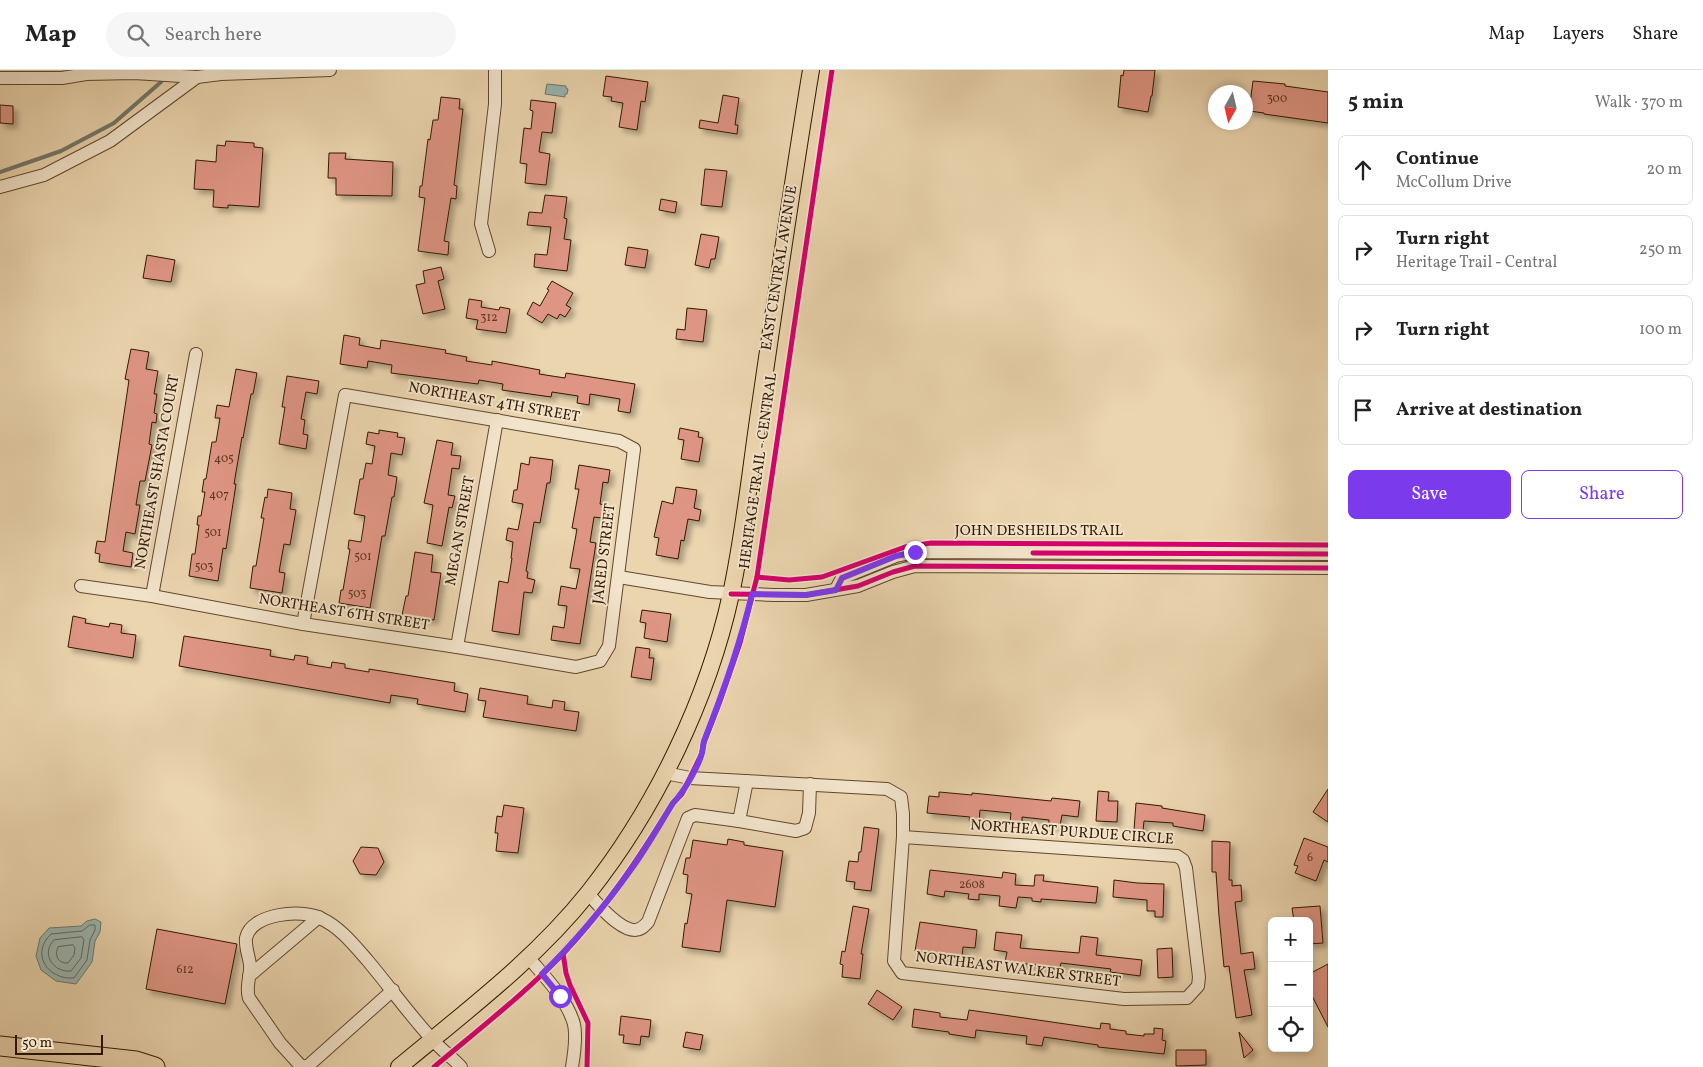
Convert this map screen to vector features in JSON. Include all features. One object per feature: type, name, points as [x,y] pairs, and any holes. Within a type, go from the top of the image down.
[{"type":"highway","points":[[0,1046],[136,1060],[155,1067]]},
{"type":"main road","name":"EAST CENTRAL AVENUE","points":[[399,1067],[478,1003],[528,957],[588,893],[643,814],[687,726],[712,661],[730,594],[743,528],[811,70]]},
{"type":"street","points":[[0,78],[62,78],[87,72],[196,76],[330,70]]},
{"type":"street","points":[[489,250],[481,224],[495,104],[495,70]]},
{"type":"street","points":[[0,187],[44,175],[110,141],[196,76]]},
{"type":"street","name":"NORTHEAST SHASTA COURT","points":[[152,596],[196,354]]},
{"type":"street","name":"NORTHEAST 4TH STREET","points":[[303,624],[345,395],[619,441],[634,449]]},
{"type":"street","name":"MEGAN STREET","points":[[457,647],[497,420]]},
{"type":"street","name":"JARED STREET","points":[[600,661],[609,646],[634,449]]},
{"type":"street","points":[[836,590],[842,578],[896,556],[915,552],[1328,554]]},
{"type":"street","points":[[619,577],[730,594],[806,595],[858,586],[893,572],[923,566],[1328,568]]},
{"type":"street","name":"NORTHEAST 6TH STREET","points":[[82,586],[152,596],[303,624],[576,667],[600,661]]},
{"type":"street","name":"NORTHEAST WALKER STREET","points":[[665,773],[690,778],[887,789],[901,797],[903,837],[894,961],[902,973],[1124,999],[1187,998]]},
{"type":"street","points":[[739,821],[747,781]]},
{"type":"street","points":[[588,893],[602,908],[628,929],[637,930],[648,922],[688,818],[695,815],[796,831],[805,828],[809,812],[810,784]]},
{"type":"street","name":"NORTHEAST PURDUE CIRCLE","points":[[903,837],[1177,856],[1183,860],[1186,868],[1199,977],[1198,986],[1187,998]]},
{"type":"street","points":[[393,990],[309,1065],[304,1067],[296,1063],[280,1043],[249,998],[246,990],[250,965],[246,938],[249,932],[259,923],[277,914],[301,914],[319,917],[345,934],[393,990],[432,1040],[461,1067]]},
{"type":"street","points":[[249,976],[319,917]]},
{"type":"street","points":[[528,957],[560,996],[574,1022],[572,1067]]},
{"type":"water","points":[[547,84],[566,86],[568,89],[567,94],[565,94],[565,97],[545,94]]},
{"type":"water","points":[[95,919],[101,922],[100,932],[95,941],[92,962],[76,984],[56,981],[41,970],[36,956],[40,938],[49,928],[81,926],[87,921]]},
{"type":"building","points":[[1124,70],[1155,70],[1148,112],[1118,107],[1121,75],[1123,76]]},
{"type":"building","points":[[606,76],[648,82],[645,102],[641,101],[637,130],[619,127],[623,103],[611,101],[612,97],[603,96]]},
{"type":"building","points":[[1253,81],[1285,84],[1285,86],[1328,92],[1328,123],[1253,112]]},
{"type":"building","points":[[723,95],[739,98],[735,125],[738,125],[737,134],[699,128],[700,120],[718,123]]},
{"type":"building","points":[[441,97],[460,99],[459,109],[463,109],[454,185],[457,186],[456,199],[451,198],[444,241],[449,242],[448,255],[418,251],[425,198],[419,197],[420,186],[422,186],[428,139],[430,140],[433,120],[438,120]]},
{"type":"building","points":[[531,100],[556,103],[552,133],[542,132],[539,152],[550,154],[546,185],[525,183],[527,164],[520,163],[524,128],[531,129],[533,111],[530,110]]},
{"type":"building","points":[[0,105],[13,106],[13,124],[0,123]]},
{"type":"building","points":[[226,141],[254,143],[254,147],[263,148],[259,207],[228,205],[228,208],[213,207],[214,190],[194,189],[196,160],[216,162],[217,145],[225,146]]},
{"type":"building","points":[[329,153],[346,153],[345,159],[393,162],[392,196],[336,195],[336,178],[328,178]]},
{"type":"building","points":[[705,169],[727,171],[722,207],[701,205]]},
{"type":"building","points":[[545,195],[567,197],[564,218],[567,219],[564,239],[571,240],[567,271],[534,267],[535,254],[547,255],[551,227],[527,225],[529,212],[542,213]]},
{"type":"building","points":[[661,199],[677,202],[675,213],[659,210]]},
{"type":"building","points":[[701,234],[719,237],[715,259],[711,259],[709,268],[695,265]]},
{"type":"building","points":[[628,247],[648,250],[645,268],[625,265]]},
{"type":"building","points":[[147,255],[175,260],[171,282],[143,278]]},
{"type":"building","points":[[441,267],[444,279],[438,281],[445,309],[423,314],[416,285],[425,283],[423,271]]},
{"type":"building","points":[[552,281],[573,293],[566,305],[571,308],[565,317],[560,314],[557,319],[548,314],[542,323],[527,314],[533,302],[540,306]]},
{"type":"building","points":[[469,299],[482,301],[481,307],[499,310],[500,307],[510,309],[506,333],[476,329],[478,320],[466,318]]},
{"type":"building","points":[[687,308],[707,310],[703,342],[676,339],[677,329],[685,330]]},
{"type":"building","points":[[344,335],[360,338],[359,345],[380,349],[381,340],[446,350],[445,353],[467,357],[466,361],[492,365],[492,361],[540,370],[539,374],[565,378],[566,373],[635,384],[630,413],[618,411],[620,399],[590,394],[589,405],[577,403],[578,396],[552,392],[551,397],[502,390],[503,384],[479,380],[478,384],[391,373],[392,365],[368,361],[367,368],[340,364]]},
{"type":"building","points":[[131,349],[149,352],[146,369],[158,371],[154,394],[157,394],[154,413],[157,414],[156,423],[152,422],[149,444],[152,445],[145,481],[140,481],[136,505],[140,505],[135,534],[126,532],[123,551],[133,553],[131,567],[99,562],[100,554],[95,553],[97,541],[105,542],[129,380],[125,379]]},
{"type":"building","points":[[236,369],[257,373],[242,437],[226,549],[223,548],[218,581],[189,576],[192,554],[195,554],[199,525],[197,525],[198,516],[201,516],[205,492],[202,492],[204,479],[206,479],[212,442],[216,442],[220,418],[215,418],[217,405],[229,407]]},
{"type":"building","points":[[287,376],[319,381],[317,394],[306,392],[301,419],[305,420],[303,434],[308,435],[306,449],[279,444],[285,407],[282,407]]},
{"type":"building","points":[[680,428],[699,432],[698,437],[703,438],[699,462],[681,459],[684,440],[678,439]]},
{"type":"building","points":[[379,430],[398,433],[397,437],[405,438],[402,455],[391,453],[388,475],[397,477],[385,536],[382,536],[370,608],[339,603],[350,549],[348,549],[349,540],[361,542],[365,516],[354,514],[360,479],[363,479],[366,463],[372,464],[375,446],[366,444],[368,432],[379,434]]},
{"type":"building","points":[[437,440],[453,443],[451,455],[461,456],[459,469],[452,468],[448,495],[455,496],[452,508],[449,507],[442,546],[427,543],[433,505],[424,503]]},
{"type":"building","points":[[530,457],[553,460],[550,483],[547,483],[540,523],[534,522],[526,571],[528,572],[527,578],[535,580],[532,593],[524,592],[519,635],[492,631],[499,581],[508,583],[512,558],[513,542],[506,540],[508,528],[518,530],[523,504],[512,502],[514,490],[517,490],[521,463],[529,465]]},
{"type":"building","points":[[579,465],[610,470],[608,483],[603,482],[600,504],[605,505],[602,518],[594,517],[590,542],[596,543],[580,644],[551,640],[553,626],[564,628],[567,606],[558,605],[561,586],[576,589],[580,569],[570,568],[577,529],[572,528],[579,489],[575,489]]},
{"type":"building","points":[[676,487],[697,490],[694,508],[701,510],[699,521],[688,519],[684,541],[681,540],[678,559],[656,555],[659,538],[654,537],[662,501],[673,504]]},
{"type":"building","points":[[268,489],[292,493],[290,509],[296,510],[290,545],[284,544],[279,572],[285,573],[282,593],[250,588],[253,566],[256,566],[264,518],[261,518]]},
{"type":"building","points":[[415,552],[433,555],[431,572],[441,573],[434,620],[402,615],[406,596],[408,596]]},
{"type":"building","points":[[642,610],[671,614],[667,642],[644,638],[646,623],[640,622]]},
{"type":"building","points":[[73,616],[86,619],[85,623],[109,627],[110,623],[122,625],[121,633],[136,635],[133,658],[68,647]]},
{"type":"building","points":[[184,636],[271,650],[270,656],[294,660],[295,655],[308,657],[307,664],[331,668],[332,662],[345,664],[345,668],[369,672],[369,669],[455,683],[454,691],[468,694],[465,712],[417,704],[418,699],[391,695],[390,703],[179,666]]},
{"type":"building","points":[[636,647],[650,649],[649,658],[654,658],[651,680],[631,677]]},
{"type":"building","points":[[480,688],[528,696],[527,704],[552,708],[553,700],[565,702],[564,710],[579,712],[576,731],[483,717],[486,701],[478,700]]},
{"type":"building","points":[[1328,789],[1328,822],[1313,812]]},
{"type":"building","points":[[1098,791],[1109,792],[1108,801],[1118,801],[1117,822],[1096,821]]},
{"type":"building","points":[[939,792],[972,795],[972,793],[1051,801],[1052,798],[1080,801],[1078,817],[1062,815],[1060,826],[1049,825],[1049,820],[1022,817],[1022,824],[1010,822],[1011,813],[980,810],[979,821],[969,820],[970,817],[927,813],[929,796],[939,797]]},
{"type":"building","points":[[1136,803],[1205,815],[1203,831],[1173,826],[1173,823],[1144,821],[1143,831],[1134,830]]},
{"type":"building","points":[[504,805],[524,808],[518,853],[496,851],[498,833],[495,833],[497,816],[502,817]]},
{"type":"building","points":[[864,827],[879,829],[871,891],[854,889],[855,882],[846,881],[849,861],[858,862]]},
{"type":"building","points":[[1304,838],[1328,847],[1328,862],[1324,860],[1316,881],[1295,873],[1298,866],[1294,865]]},
{"type":"building","points":[[728,839],[744,842],[744,845],[783,851],[775,907],[727,900],[720,952],[682,947],[685,923],[687,924],[692,894],[686,893],[688,875],[683,874],[686,858],[690,858],[693,840],[727,845]]},
{"type":"building","points":[[1212,841],[1230,842],[1229,880],[1232,880],[1232,886],[1241,885],[1242,901],[1235,902],[1241,954],[1253,952],[1255,969],[1244,970],[1252,1015],[1236,1018],[1229,966],[1224,967],[1216,872],[1212,872]]},
{"type":"building","points":[[361,847],[378,848],[384,862],[376,875],[360,874],[353,861]]},
{"type":"building","points":[[930,870],[1002,878],[1003,872],[1016,874],[1015,885],[1034,886],[1035,875],[1044,875],[1043,881],[1098,887],[1096,903],[1041,899],[1041,902],[1032,901],[1032,898],[1018,897],[1016,908],[999,906],[1000,896],[979,894],[979,900],[968,899],[969,894],[945,891],[944,897],[927,894]]},
{"type":"building","points":[[1114,880],[1164,884],[1163,917],[1155,917],[1155,911],[1147,911],[1147,900],[1113,897]]},
{"type":"building","points":[[853,906],[869,909],[861,954],[863,954],[860,979],[842,977],[843,965],[840,964],[842,951],[845,952]]},
{"type":"building","points":[[1320,906],[1323,943],[1313,944],[1313,917],[1293,917],[1292,908]]},
{"type":"building","points":[[920,922],[977,930],[975,948],[963,947],[962,957],[915,951]]},
{"type":"building","points":[[157,929],[237,944],[225,1004],[146,989]]},
{"type":"building","points":[[996,932],[1022,935],[1020,948],[1079,953],[1081,936],[1098,938],[1096,955],[1142,960],[1140,976],[1110,972],[1111,969],[1061,963],[1060,967],[1005,962],[1007,952],[994,950]]},
{"type":"building","points":[[1172,948],[1173,977],[1158,978],[1157,949]]},
{"type":"building","points":[[1328,964],[1328,1027],[1313,998],[1313,972]]},
{"type":"building","points":[[877,990],[902,1007],[893,1020],[868,1004]]},
{"type":"building","points":[[914,1009],[940,1013],[940,1017],[967,1020],[969,1010],[1100,1029],[1101,1023],[1110,1024],[1110,1029],[1126,1031],[1126,1034],[1144,1036],[1144,1034],[1154,1034],[1154,1028],[1163,1029],[1162,1040],[1166,1041],[1164,1054],[1098,1047],[1098,1045],[1044,1037],[1042,1046],[1026,1044],[1027,1036],[976,1030],[975,1038],[912,1027]]},
{"type":"building","points":[[621,1016],[651,1020],[649,1037],[641,1036],[640,1045],[623,1043],[624,1035],[619,1035]]},
{"type":"building","points":[[686,1032],[703,1035],[700,1050],[683,1047]]},
{"type":"building","points":[[1239,1032],[1253,1050],[1244,1058]]},
{"type":"building","points":[[1176,1050],[1206,1050],[1206,1065],[1176,1066]]},
{"type":"waterway","points":[[0,172],[61,151],[114,123],[161,82]]},
{"type":"cycle path","name":"HERITAGE TRAIL - CENTRAL","points":[[434,1067],[532,984],[579,936],[622,881],[673,803],[682,794],[702,753],[703,745],[740,643],[757,577],[832,70]]},
{"type":"cycle path","name":"HERITAGE TRAIL - CENTRAL","points":[[757,577],[789,580],[822,577],[905,547],[931,543],[1328,545]]},
{"type":"cycle path","points":[[1033,553],[1328,554]]},
{"type":"cycle path","points":[[731,594],[806,595],[858,586],[893,572],[915,566],[1328,568]]},
{"type":"cycle path","points":[[563,953],[570,985],[588,1023],[587,1067]]},
{"type":"route","points":[[560,996],[542,974],[563,954],[593,920],[633,868],[673,803],[682,794],[702,753],[703,745],[740,643],[752,594],[806,595],[836,590],[842,578],[896,556],[915,552]]}]
